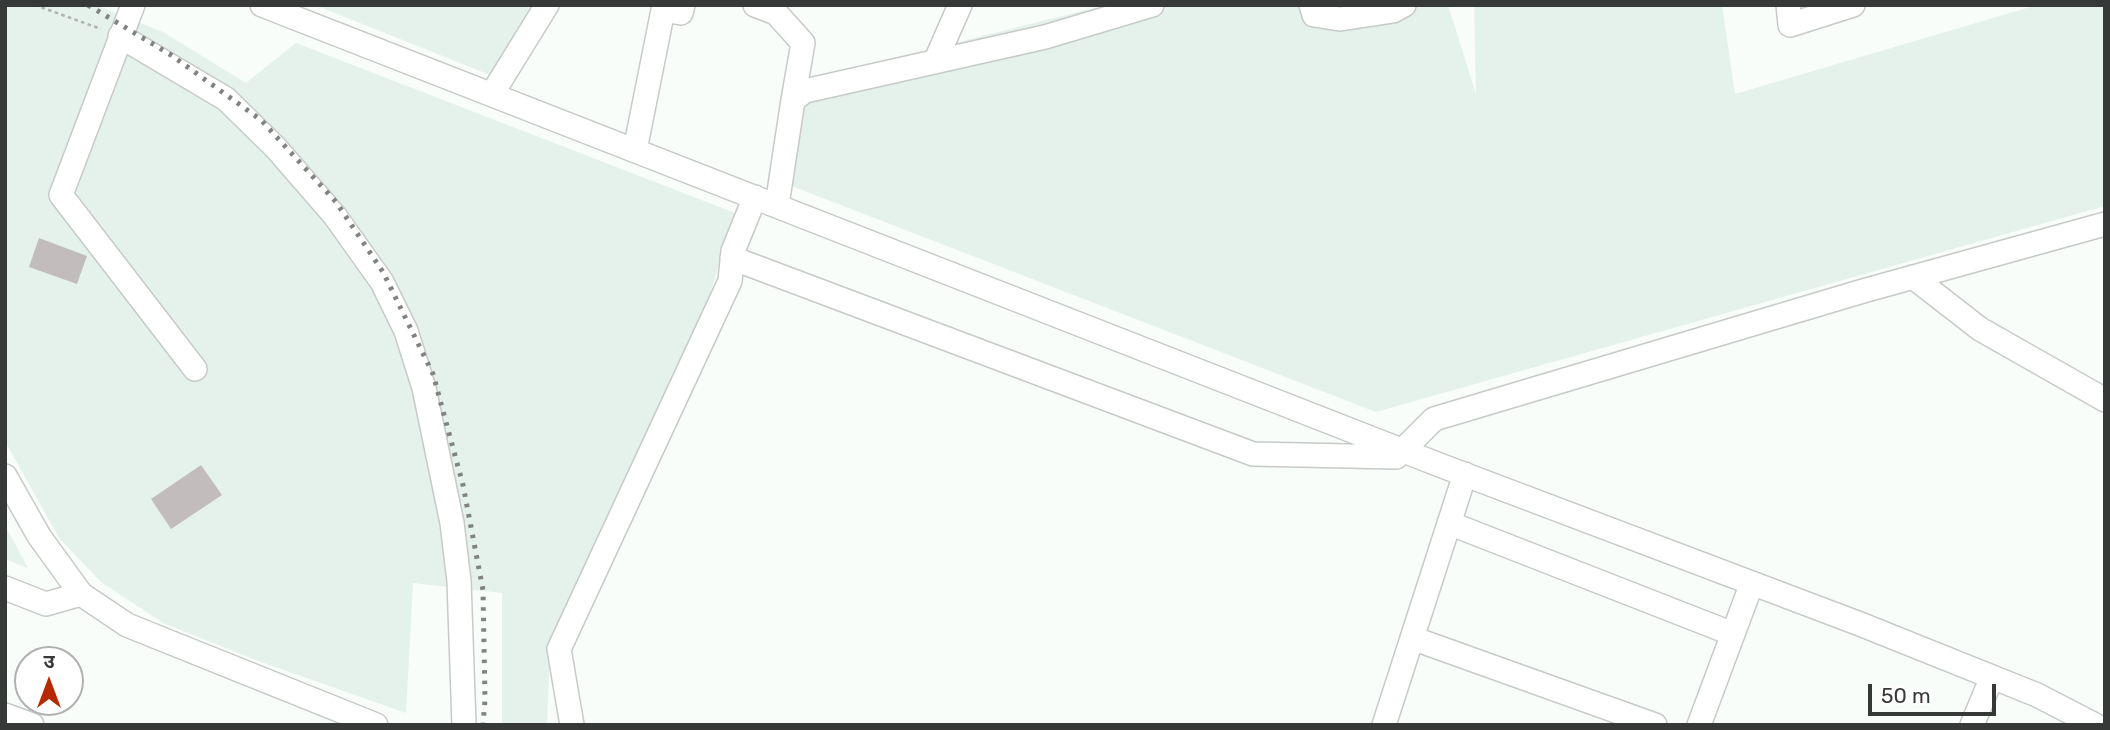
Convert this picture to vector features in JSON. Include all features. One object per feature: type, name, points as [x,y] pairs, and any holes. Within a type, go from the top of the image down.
[{"type":"street","points":[[133,5],[61,195],[195,369]]},
{"type":"street","points":[[262,5],[295,12],[492,94],[1404,451],[1992,677],[2037,695],[2095,725]]},
{"type":"street","points":[[492,94],[547,5]]},
{"type":"street","points":[[635,150],[663,10],[681,13],[683,5]]},
{"type":"street","points":[[755,5],[776,13],[803,43],[777,205]]},
{"type":"street","points":[[935,62],[960,5]]},
{"type":"street","points":[[793,100],[806,91],[1045,37],[1112,11],[1152,5]]},
{"type":"street","points":[[1311,5],[1314,15],[1340,19],[1393,11],[1404,5]]},
{"type":"street","points":[[1788,5],[1790,25],[1853,5]]},
{"type":"street","points":[[120,36],[226,99],[276,148],[335,216],[382,282],[406,331],[424,388],[453,523],[459,581],[464,725]]},
{"type":"street","points":[[572,725],[559,649],[730,281],[733,251],[755,197]]},
{"type":"street","points":[[732,258],[1253,454],[1396,457],[1434,419],[1913,277],[2105,224]]},
{"type":"street","points":[[1913,277],[1980,329],[2105,400]]},
{"type":"street","points":[[1384,725],[1465,474]]},
{"type":"street","points":[[5,476],[39,536],[81,594],[127,625],[376,725]]},
{"type":"street","points":[[1449,523],[1733,634]]},
{"type":"street","points":[[1699,725],[1752,583]]},
{"type":"street","points":[[5,588],[46,604],[81,594]]},
{"type":"street","points":[[1412,638],[1655,725]]},
{"type":"street","points":[[1972,725],[1992,677]]},
{"type":"street","points":[[5,715],[32,725]]},
{"type":"path","points":[[35,5],[120,36]]},
{"type":"shaded area","points":[[5,5],[96,5],[163,32],[246,83],[296,43],[735,213],[697,336],[550,646],[547,725],[502,725],[502,593],[413,583],[406,713],[261,662],[163,623],[101,582],[59,538],[5,441]]},
{"type":"shaded area","points":[[315,5],[556,5],[510,83]]},
{"type":"shaded area","points":[[1106,5],[1328,5],[1331,10],[1372,5],[1448,5],[1476,94],[1474,5],[1722,5],[1735,94],[2037,5],[2105,5],[2105,206],[1376,412],[771,178],[787,85]]},
{"type":"shaded area","points":[[5,525],[28,568],[5,559]]},
{"type":"building","points":[[39,238],[87,256],[77,284],[29,267]]},
{"type":"building","points":[[201,465],[222,495],[171,529],[151,499]]},
{"type":"railway","points":[[88,5],[171,55],[261,120],[336,202],[383,272],[433,374],[463,485],[483,590],[483,725]]}]
